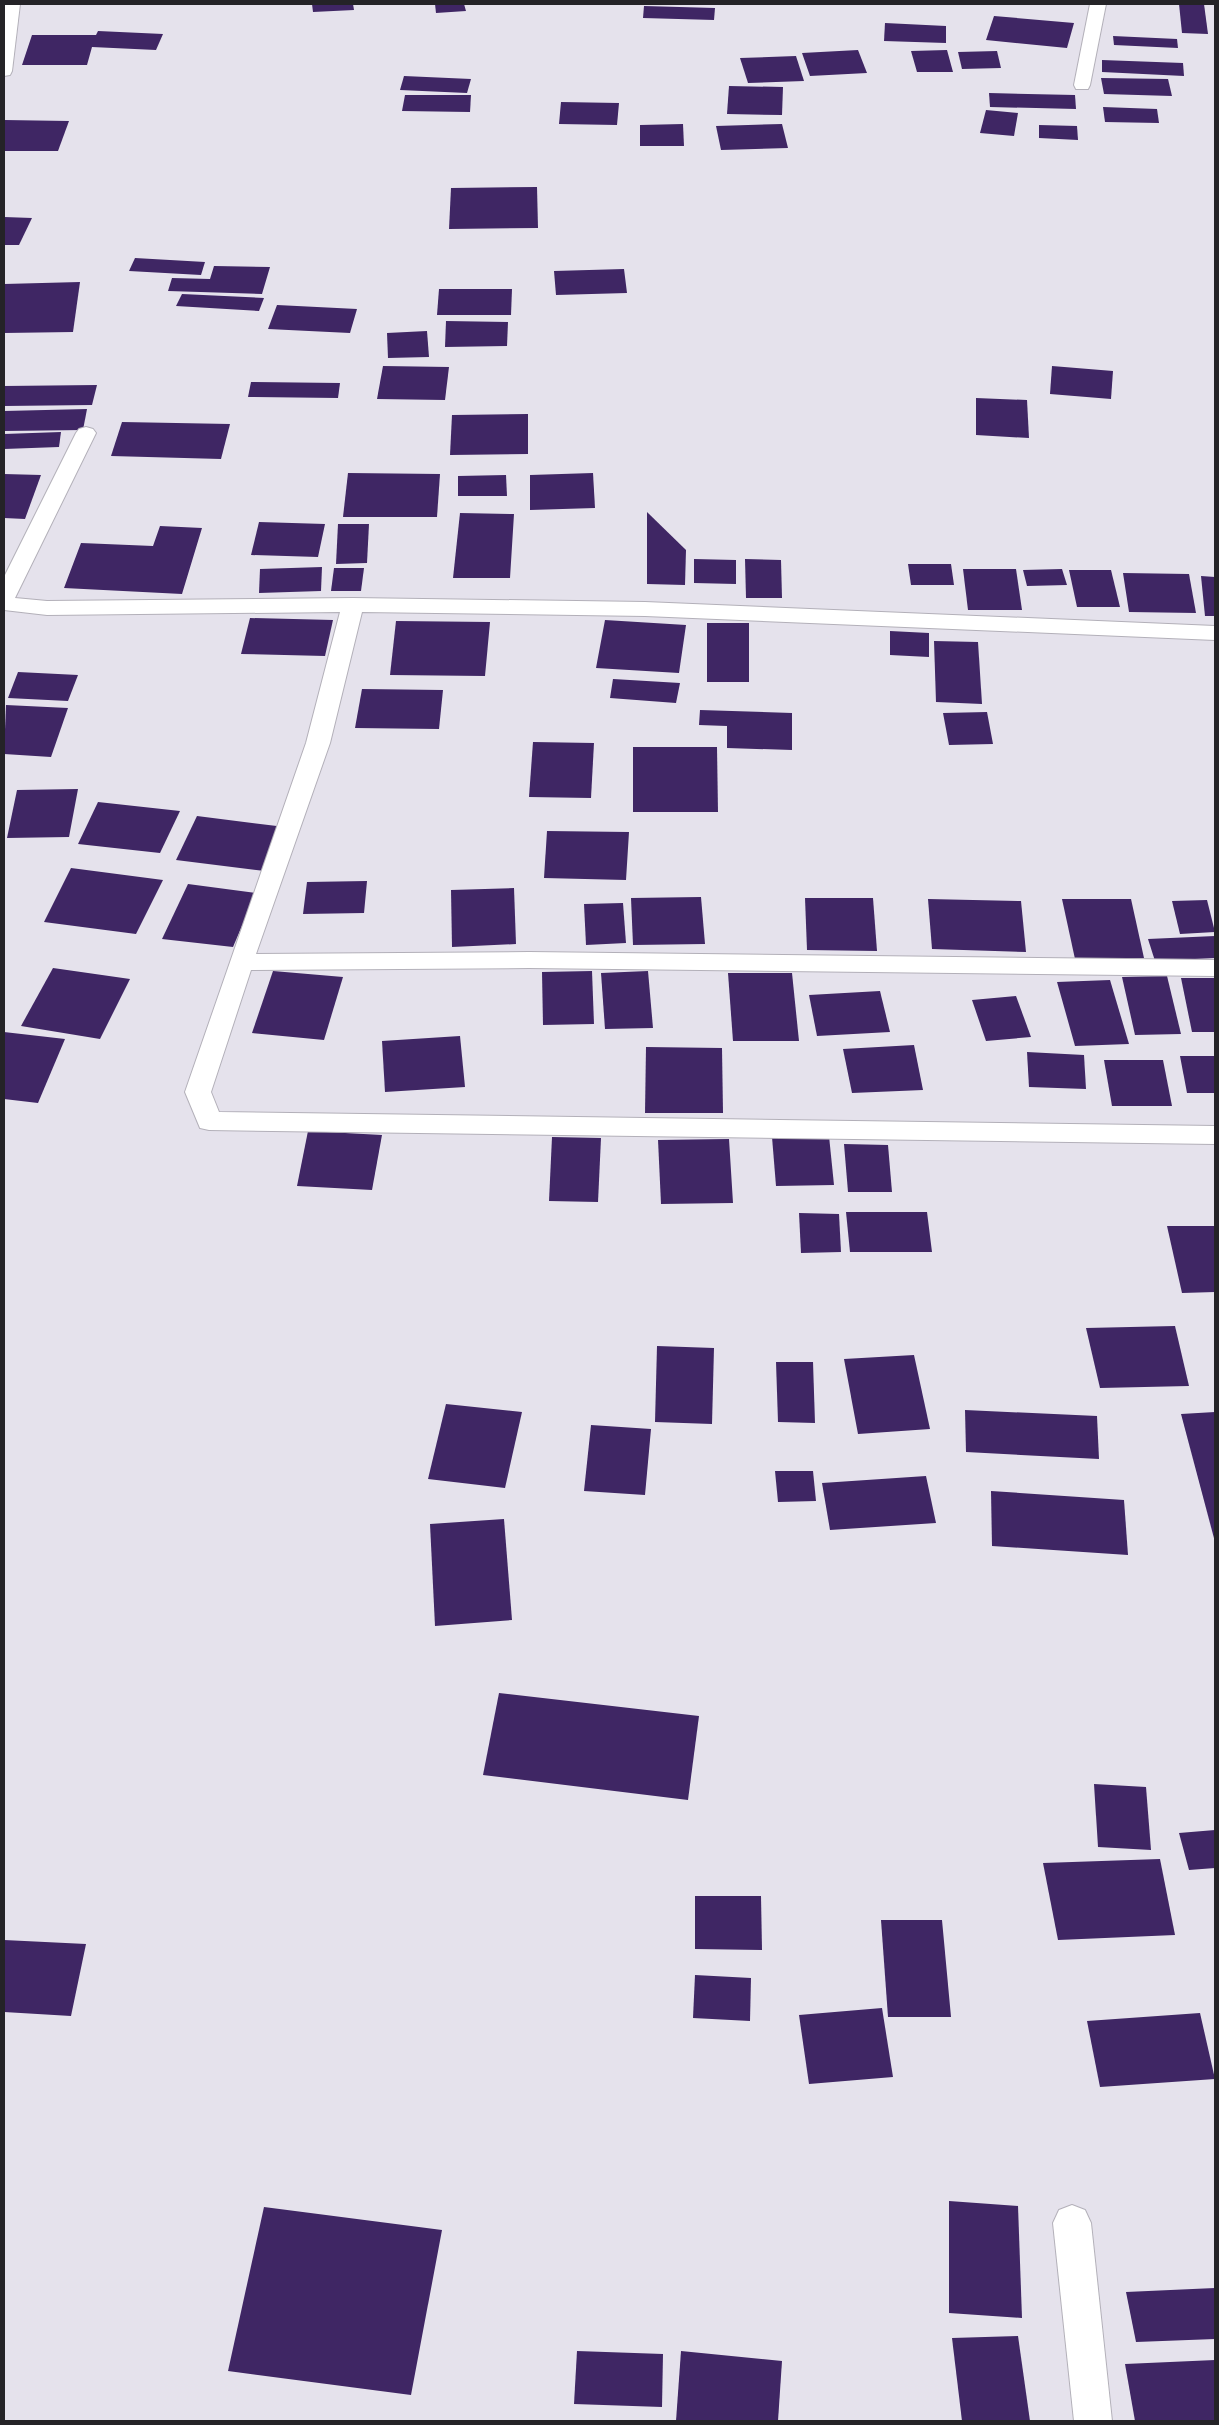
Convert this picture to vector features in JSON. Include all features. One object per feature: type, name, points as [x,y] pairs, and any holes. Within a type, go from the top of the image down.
[{"type":"street","points":[[4,71],[12,4]]},
{"type":"street","points":[[1082,85],[1098,4]]},
{"type":"street","points":[[4,598],[86,433]]},
{"type":"street","points":[[4,604],[46,608],[353,605],[645,609],[1215,633]]},
{"type":"street","points":[[353,605],[318,743],[241,962],[198,1092],[209,1121],[1215,1135]]},
{"type":"street","points":[[241,962],[529,960],[1215,968]]},
{"type":"street","points":[[1072,2223],[1093,2421]]},
{"type":"building","points":[[312,4],[353,4],[354,10],[313,12]]},
{"type":"building","points":[[435,4],[464,4],[466,11],[436,13]]},
{"type":"building","points":[[1179,4],[1204,4],[1208,34],[1182,33]]},
{"type":"building","points":[[644,6],[715,8],[714,20],[643,18]]},
{"type":"building","points":[[994,16],[1074,23],[1067,48],[986,40]]},
{"type":"building","points":[[885,23],[946,26],[946,43],[884,41]]},
{"type":"building","points":[[98,31],[163,34],[156,50],[92,47],[87,65],[22,65],[32,35],[96,35]]},
{"type":"building","points":[[1113,36],[1177,39],[1178,48],[1114,45]]},
{"type":"building","points":[[858,50],[867,73],[810,76],[802,53]]},
{"type":"building","points":[[947,50],[953,72],[917,72],[911,51]]},
{"type":"building","points":[[997,51],[1001,68],[962,69],[958,52]]},
{"type":"building","points":[[796,56],[804,81],[748,83],[740,58]]},
{"type":"building","points":[[1102,60],[1183,63],[1184,76],[1102,72]]},
{"type":"building","points":[[404,76],[471,79],[467,93],[400,90]]},
{"type":"building","points":[[1101,78],[1168,79],[1172,96],[1104,94]]},
{"type":"building","points":[[729,86],[783,87],[782,115],[727,114]]},
{"type":"building","points":[[989,93],[1075,95],[1076,109],[990,107]]},
{"type":"building","points":[[405,95],[471,95],[470,112],[402,111]]},
{"type":"building","points":[[561,102],[619,103],[617,125],[559,124]]},
{"type":"building","points":[[1103,107],[1157,109],[1159,123],[1105,122]]},
{"type":"building","points":[[986,110],[1018,113],[1014,136],[980,133]]},
{"type":"building","points":[[4,120],[69,121],[58,151],[4,151]]},
{"type":"building","points":[[683,124],[684,146],[640,146],[640,125]]},
{"type":"building","points":[[782,124],[788,148],[721,150],[716,126]]},
{"type":"building","points":[[1039,125],[1077,126],[1078,140],[1039,138]]},
{"type":"building","points":[[537,187],[538,228],[449,229],[451,188]]},
{"type":"building","points":[[4,217],[32,218],[19,245],[4,245]]},
{"type":"building","points":[[135,258],[205,262],[201,275],[129,271]]},
{"type":"building","points":[[214,266],[270,267],[262,294],[168,291],[172,278],[210,279]]},
{"type":"building","points":[[624,269],[627,293],[556,295],[554,271]]},
{"type":"building","points":[[80,282],[73,332],[4,333],[4,284]]},
{"type":"building","points":[[439,289],[512,289],[511,315],[437,315]]},
{"type":"building","points":[[182,294],[264,298],[259,311],[176,306]]},
{"type":"building","points":[[277,305],[357,309],[350,333],[268,329]]},
{"type":"building","points":[[446,321],[508,322],[507,346],[445,347]]},
{"type":"building","points":[[427,331],[429,357],[388,358],[387,333]]},
{"type":"building","points":[[383,366],[449,367],[445,400],[377,399]]},
{"type":"building","points":[[1052,366],[1113,371],[1111,399],[1050,394]]},
{"type":"building","points":[[251,382],[340,383],[338,398],[248,397]]},
{"type":"building","points":[[97,385],[92,405],[4,406],[4,386]]},
{"type":"building","points":[[976,398],[1027,400],[1029,438],[976,435]]},
{"type":"building","points":[[87,409],[83,430],[4,431],[4,411]]},
{"type":"building","points":[[528,414],[528,454],[450,455],[452,415]]},
{"type":"building","points":[[122,422],[230,424],[221,459],[111,456]]},
{"type":"building","points":[[61,432],[59,447],[4,449],[4,434]]},
{"type":"building","points":[[348,473],[440,474],[437,517],[343,517]]},
{"type":"building","points":[[593,473],[595,508],[530,510],[530,475]]},
{"type":"building","points":[[4,474],[41,475],[25,519],[4,518]]},
{"type":"building","points":[[506,475],[507,496],[458,496],[458,476]]},
{"type":"building","points":[[647,512],[686,550],[685,585],[647,584]]},
{"type":"building","points":[[460,513],[514,514],[510,578],[453,578]]},
{"type":"building","points":[[259,522],[325,524],[318,557],[251,555]]},
{"type":"building","points":[[338,524],[369,524],[367,563],[336,564]]},
{"type":"building","points":[[160,526],[202,528],[182,594],[64,588],[81,543],[153,546]]},
{"type":"building","points":[[694,559],[736,560],[736,584],[694,583]]},
{"type":"building","points":[[745,559],[781,560],[782,598],[746,598]]},
{"type":"building","points":[[908,564],[951,564],[954,585],[911,585]]},
{"type":"building","points":[[322,567],[321,591],[259,593],[260,569]]},
{"type":"building","points":[[334,568],[364,568],[361,591],[331,591]]},
{"type":"building","points":[[963,569],[1016,569],[1022,610],[968,610]]},
{"type":"building","points":[[1062,569],[1067,585],[1027,586],[1023,570]]},
{"type":"building","points":[[1069,570],[1111,570],[1120,607],[1077,607]]},
{"type":"building","points":[[1123,573],[1189,574],[1196,613],[1129,612]]},
{"type":"building","points":[[1201,576],[1215,577],[1215,616],[1205,616]]},
{"type":"building","points":[[250,618],[333,620],[325,656],[241,654]]},
{"type":"building","points":[[605,620],[686,625],[679,673],[596,668]]},
{"type":"building","points":[[396,621],[490,622],[485,676],[390,675]]},
{"type":"building","points":[[707,623],[749,623],[749,682],[707,682]]},
{"type":"building","points":[[890,631],[929,633],[929,657],[890,655]]},
{"type":"building","points":[[934,641],[978,642],[982,704],[936,702]]},
{"type":"building","points":[[18,672],[78,675],[68,701],[8,698]]},
{"type":"building","points":[[613,679],[680,683],[676,703],[610,698]]},
{"type":"building","points":[[362,689],[443,690],[439,729],[355,728]]},
{"type":"building","points":[[6,705],[68,708],[51,757],[4,754]]},
{"type":"building","points":[[700,710],[792,713],[792,750],[727,748],[727,726],[699,725]]},
{"type":"building","points":[[987,712],[993,744],[949,745],[943,713]]},
{"type":"building","points":[[533,742],[594,743],[591,798],[529,797]]},
{"type":"building","points":[[633,747],[717,747],[718,812],[633,812]]},
{"type":"building","points":[[78,789],[69,837],[7,838],[17,790]]},
{"type":"building","points":[[98,802],[180,811],[160,853],[78,844]]},
{"type":"building","points":[[197,816],[285,827],[265,871],[176,860]]},
{"type":"building","points":[[547,831],[629,832],[626,880],[544,878]]},
{"type":"building","points":[[71,868],[163,880],[136,934],[44,922]]},
{"type":"building","points":[[367,881],[364,913],[303,914],[307,882]]},
{"type":"building","points":[[188,884],[256,893],[233,947],[162,939]]},
{"type":"building","points":[[514,888],[516,944],[452,947],[451,890]]},
{"type":"building","points":[[701,897],[705,944],[633,945],[631,898]]},
{"type":"building","points":[[805,898],[873,898],[877,951],[807,950]]},
{"type":"building","points":[[928,899],[1021,901],[1026,952],[932,949]]},
{"type":"building","points":[[1062,899],[1131,899],[1144,958],[1075,959]]},
{"type":"building","points":[[1207,900],[1215,932],[1180,934],[1172,901]]},
{"type":"building","points":[[623,903],[626,943],[586,945],[584,904]]},
{"type":"building","points":[[1215,936],[1215,958],[1155,961],[1148,939]]},
{"type":"building","points":[[53,968],[130,979],[100,1039],[21,1026]]},
{"type":"building","points":[[273,971],[343,977],[324,1040],[252,1033]]},
{"type":"building","points":[[592,971],[594,1024],[543,1025],[542,972]]},
{"type":"building","points":[[648,971],[653,1028],[605,1029],[601,973]]},
{"type":"building","points":[[728,973],[792,973],[799,1041],[733,1041]]},
{"type":"building","points":[[1167,976],[1181,1034],[1135,1035],[1122,977]]},
{"type":"building","points":[[1181,978],[1215,978],[1215,1032],[1192,1032]]},
{"type":"building","points":[[1110,980],[1129,1044],[1075,1046],[1057,982]]},
{"type":"building","points":[[880,991],[890,1032],[817,1036],[809,995]]},
{"type":"building","points":[[1016,996],[1031,1037],[986,1041],[972,1000]]},
{"type":"building","points":[[4,1032],[65,1039],[38,1103],[4,1099]]},
{"type":"building","points":[[460,1036],[465,1087],[385,1092],[382,1041]]},
{"type":"building","points":[[914,1045],[923,1090],[852,1093],[843,1049]]},
{"type":"building","points":[[646,1047],[722,1048],[723,1113],[645,1113]]},
{"type":"building","points":[[1027,1052],[1084,1055],[1086,1089],[1029,1087]]},
{"type":"building","points":[[1180,1056],[1215,1056],[1215,1093],[1187,1093]]},
{"type":"building","points":[[1104,1060],[1163,1060],[1172,1106],[1112,1106]]},
{"type":"building","points":[[308,1131],[382,1135],[372,1190],[297,1186]]},
{"type":"building","points":[[829,1136],[834,1185],[776,1186],[772,1137]]},
{"type":"building","points":[[552,1137],[601,1138],[598,1202],[549,1201]]},
{"type":"building","points":[[729,1139],[733,1203],[661,1204],[658,1140]]},
{"type":"building","points":[[844,1144],[888,1145],[892,1192],[848,1192]]},
{"type":"building","points":[[846,1212],[927,1212],[932,1252],[850,1252]]},
{"type":"building","points":[[799,1213],[839,1214],[841,1252],[801,1253]]},
{"type":"building","points":[[1167,1226],[1215,1226],[1215,1292],[1182,1293]]},
{"type":"building","points":[[1175,1326],[1189,1386],[1100,1388],[1086,1328]]},
{"type":"building","points":[[657,1346],[714,1348],[712,1424],[655,1422]]},
{"type":"building","points":[[914,1355],[930,1429],[858,1434],[844,1359]]},
{"type":"building","points":[[776,1362],[813,1362],[815,1423],[778,1422]]},
{"type":"building","points":[[446,1404],[522,1412],[505,1488],[428,1479]]},
{"type":"building","points":[[965,1410],[1097,1416],[1099,1459],[966,1452]]},
{"type":"building","points":[[1215,1412],[1215,1542],[1181,1414]]},
{"type":"building","points":[[591,1425],[651,1429],[645,1495],[584,1491]]},
{"type":"building","points":[[775,1471],[813,1471],[816,1501],[778,1502]]},
{"type":"building","points":[[926,1476],[936,1523],[830,1530],[822,1483]]},
{"type":"building","points":[[991,1491],[1124,1500],[1128,1555],[992,1546]]},
{"type":"building","points":[[504,1519],[512,1620],[435,1626],[430,1524]]},
{"type":"building","points":[[499,1693],[699,1716],[688,1800],[483,1775]]},
{"type":"building","points":[[1094,1784],[1146,1787],[1151,1850],[1098,1847]]},
{"type":"building","points":[[1215,1830],[1215,1868],[1189,1870],[1179,1833]]},
{"type":"building","points":[[1160,1859],[1175,1935],[1058,1940],[1043,1863]]},
{"type":"building","points":[[695,1896],[761,1896],[762,1950],[695,1949]]},
{"type":"building","points":[[881,1920],[942,1920],[951,2017],[888,2017]]},
{"type":"building","points":[[4,1940],[86,1944],[71,2016],[4,2012]]},
{"type":"building","points":[[695,1975],[751,1978],[750,2021],[693,2018]]},
{"type":"building","points":[[882,2008],[893,2077],[809,2084],[799,2015]]},
{"type":"building","points":[[1200,2013],[1215,2079],[1100,2087],[1087,2021]]},
{"type":"building","points":[[949,2201],[1018,2206],[1022,2318],[949,2313]]},
{"type":"building","points":[[264,2207],[442,2230],[411,2395],[228,2371]]},
{"type":"building","points":[[1215,2288],[1215,2339],[1136,2342],[1126,2292]]},
{"type":"building","points":[[1018,2336],[1030,2421],[962,2421],[952,2338]]},
{"type":"building","points":[[577,2351],[663,2354],[662,2407],[574,2404]]},
{"type":"building","points":[[681,2351],[782,2361],[778,2421],[676,2421]]},
{"type":"building","points":[[1215,2360],[1215,2421],[1135,2421],[1125,2364]]}]
